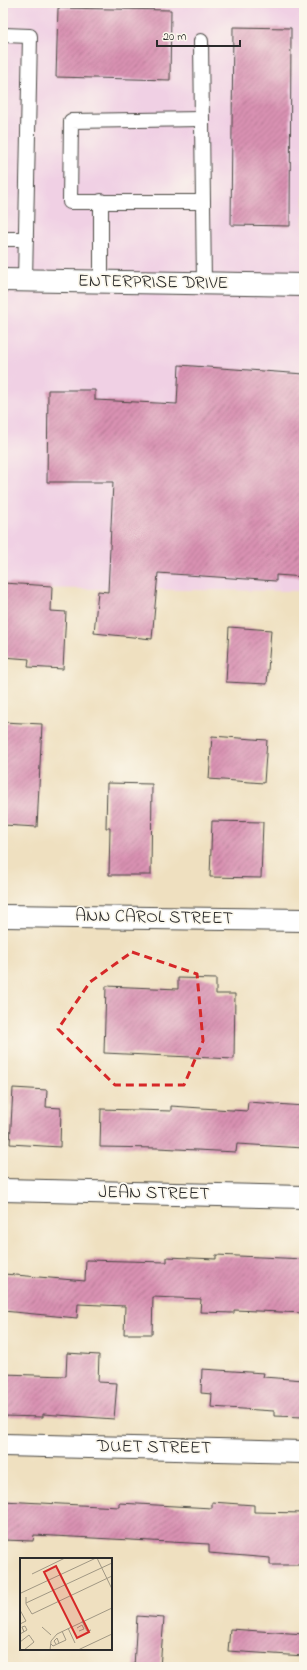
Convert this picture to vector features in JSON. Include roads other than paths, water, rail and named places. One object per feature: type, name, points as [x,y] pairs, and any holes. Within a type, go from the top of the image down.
[{"type":"street","name":"ENTERPRISE DRIVE","points":[[3,280],[304,285]]},
{"type":"street","name":"ANN CAROL STREET","points":[[3,916],[304,920]]},
{"type":"street","name":"JEAN STREET","points":[[3,1190],[304,1197]]},
{"type":"street","name":"DUET STREET","points":[[3,1445],[304,1452]]},
{"type":"lane","points":[[3,35],[30,36],[25,280]]},
{"type":"lane","points":[[201,41],[204,284]]},
{"type":"lane","points":[[202,119],[71,120],[70,202],[203,202]]},
{"type":"lane","points":[[101,201],[101,282]]},
{"type":"lane","points":[[3,239],[26,239]]}]
